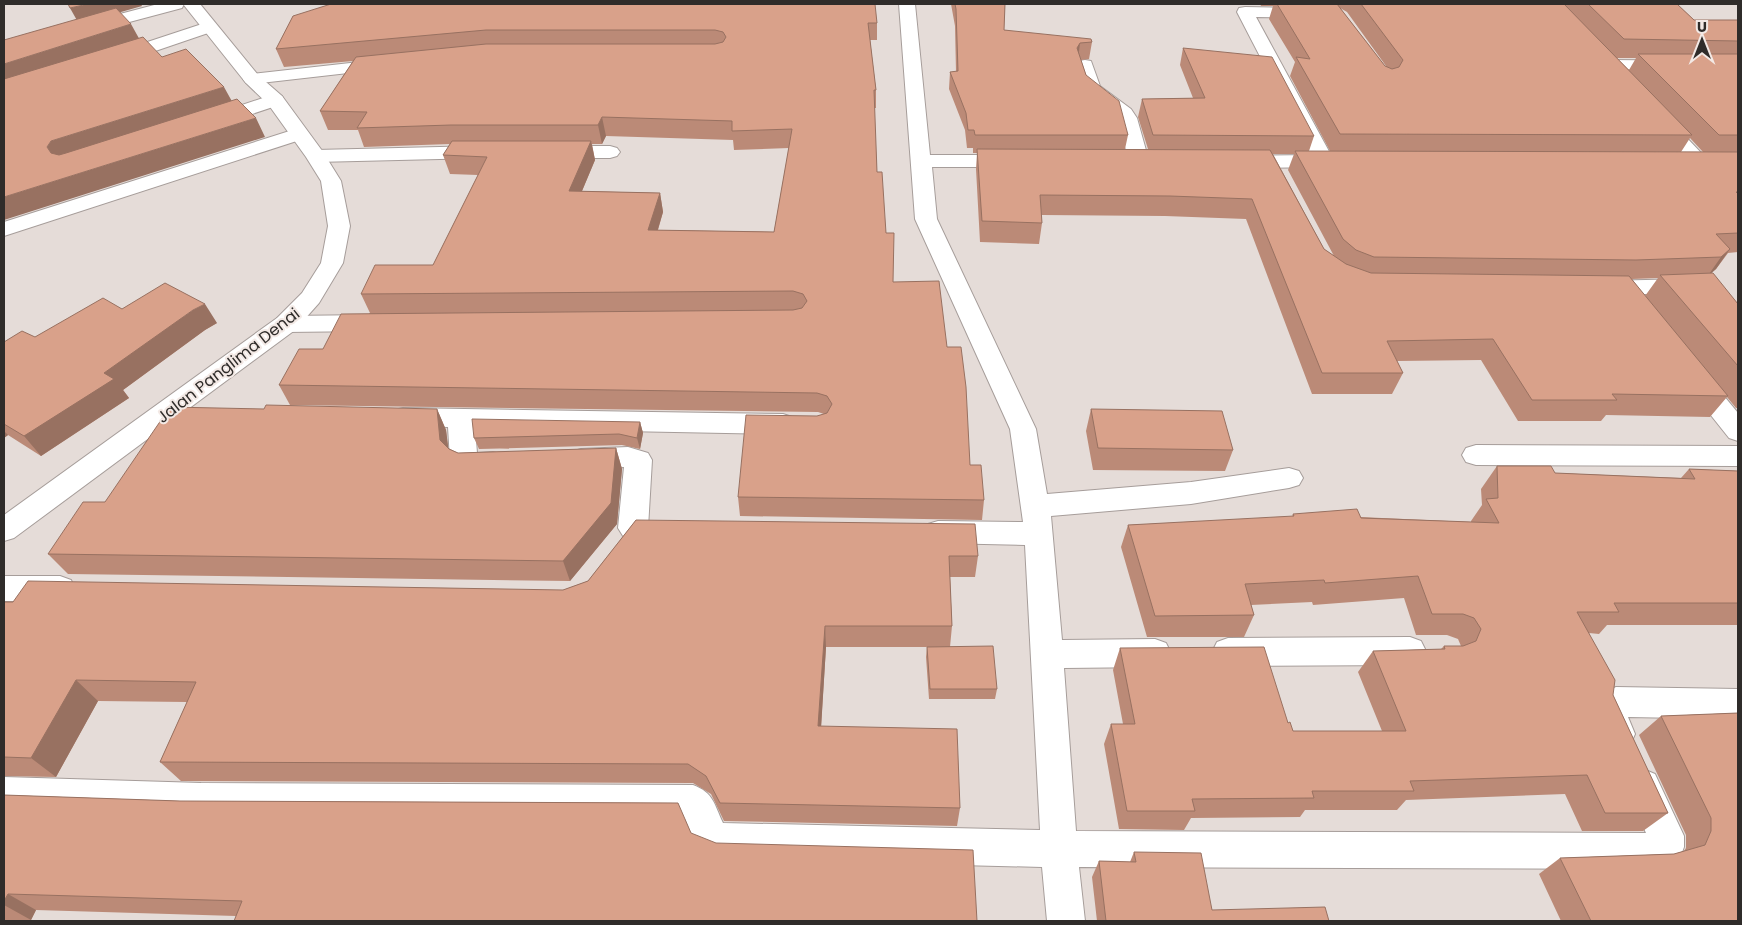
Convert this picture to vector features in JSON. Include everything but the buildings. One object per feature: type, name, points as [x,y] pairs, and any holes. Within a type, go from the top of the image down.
[{"type":"street","points":[[71,32],[176,4]]},
{"type":"street","name":"Jalan Panglima Denai","points":[[4,530],[286,324],[311,298],[332,263],[339,226],[331,181],[316,156],[276,100],[252,79],[190,4]]},
{"type":"street","points":[[907,4],[926,219],[1023,429],[1039,534],[1059,849],[1066,921]]},
{"type":"street","points":[[1243,8],[1328,14]]},
{"type":"street","points":[[1225,162],[1277,170],[1334,161],[1243,8]]},
{"type":"street","points":[[99,64],[208,27]]},
{"type":"street","points":[[1594,51],[1627,86]]},
{"type":"street","points":[[252,79],[403,62]]},
{"type":"street","points":[[1086,65],[1092,88],[1128,118],[1138,161]]},
{"type":"street","points":[[1608,65],[1738,66]]},
{"type":"street","points":[[194,127],[276,100]]},
{"type":"street","points":[[1647,107],[1709,162],[1669,162]]},
{"type":"street","points":[[4,229],[299,134]]},
{"type":"street","points":[[316,156],[499,152]]},
{"type":"street","points":[[534,152],[610,152]]},
{"type":"street","points":[[920,161],[1030,161]]},
{"type":"street","points":[[1584,288],[1710,285]]},
{"type":"street","points":[[1623,288],[1641,311]]},
{"type":"street","points":[[286,324],[395,323]]},
{"type":"street","points":[[1684,363],[1738,431]]},
{"type":"street","points":[[174,407],[211,411]]},
{"type":"street","points":[[383,417],[808,424]]},
{"type":"street","points":[[461,418],[464,460],[475,463],[514,461]]},
{"type":"street","points":[[1476,455],[1738,456]]},
{"type":"street","points":[[554,460],[622,457],[638,460],[633,528],[615,552]]},
{"type":"street","points":[[1036,506],[1191,492],[1289,478]]},
{"type":"street","points":[[633,528],[663,528]]},
{"type":"street","points":[[910,532],[1039,534]]},
{"type":"street","points":[[4,588],[83,589]]},
{"type":"street","points":[[1046,654],[1436,651]]},
{"type":"street","points":[[4,794],[201,800],[693,802],[697,806],[710,837],[721,841],[1059,849],[1649,851],[1666,847],[1666,836],[1610,715],[1610,706],[1616,702],[1738,704]]}]
